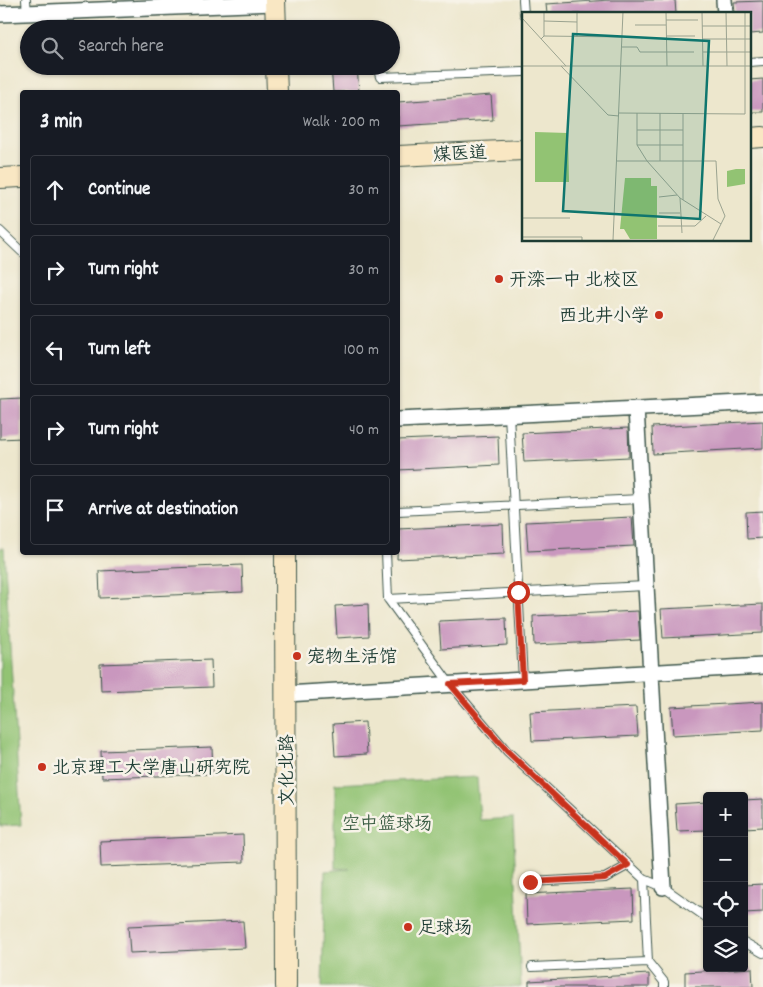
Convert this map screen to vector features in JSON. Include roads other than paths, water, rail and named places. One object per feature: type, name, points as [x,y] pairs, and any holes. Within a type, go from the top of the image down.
[{"type":"street","points":[[0,14],[27,6],[275,1],[276,20]]},
{"type":"street","points":[[276,75],[277,90]]},
{"type":"street","points":[[750,138],[763,137]]},
{"type":"street","name":"煤医道","points":[[400,156],[522,150]]},
{"type":"street","points":[[0,178],[20,177]]},
{"type":"street","points":[[400,420],[763,402]]},
{"type":"street","points":[[636,408],[662,887]]},
{"type":"street","name":"文化北路","points":[[284,555],[286,987]]},
{"type":"street","points":[[286,694],[763,666]]},
{"type":"lane","points":[[750,62],[763,61]]},
{"type":"lane","points":[[379,75],[380,77],[522,72]]},
{"type":"lane","points":[[0,231],[20,250]]},
{"type":"lane","points":[[509,414],[523,680]]},
{"type":"lane","points":[[400,511],[640,498]]},
{"type":"lane","points":[[386,555],[388,599],[450,684],[507,751],[644,879],[662,887],[703,915]]},
{"type":"lane","points":[[388,599],[645,586]]},
{"type":"lane","points":[[530,882],[605,878],[628,865]]},
{"type":"lane","points":[[644,879],[648,962],[664,982],[664,987]]},
{"type":"lane","points":[[748,944],[763,953]]},
{"type":"lane","points":[[532,967],[648,962]]},
{"type":"place","name":"开滦一中 北校区","points":[[499,279]]},
{"type":"place","name":"西北井小学","points":[[659,315]]},
{"type":"place","name":"宠物生活馆","points":[[297,656]]},
{"type":"place","name":"北京理工大学唐山研究院","points":[[42,767]]},
{"type":"place","name":"足球场","points":[[408,927]]},
{"type":"park label","name":"空中篮球场","points":[[387,823]]}]
